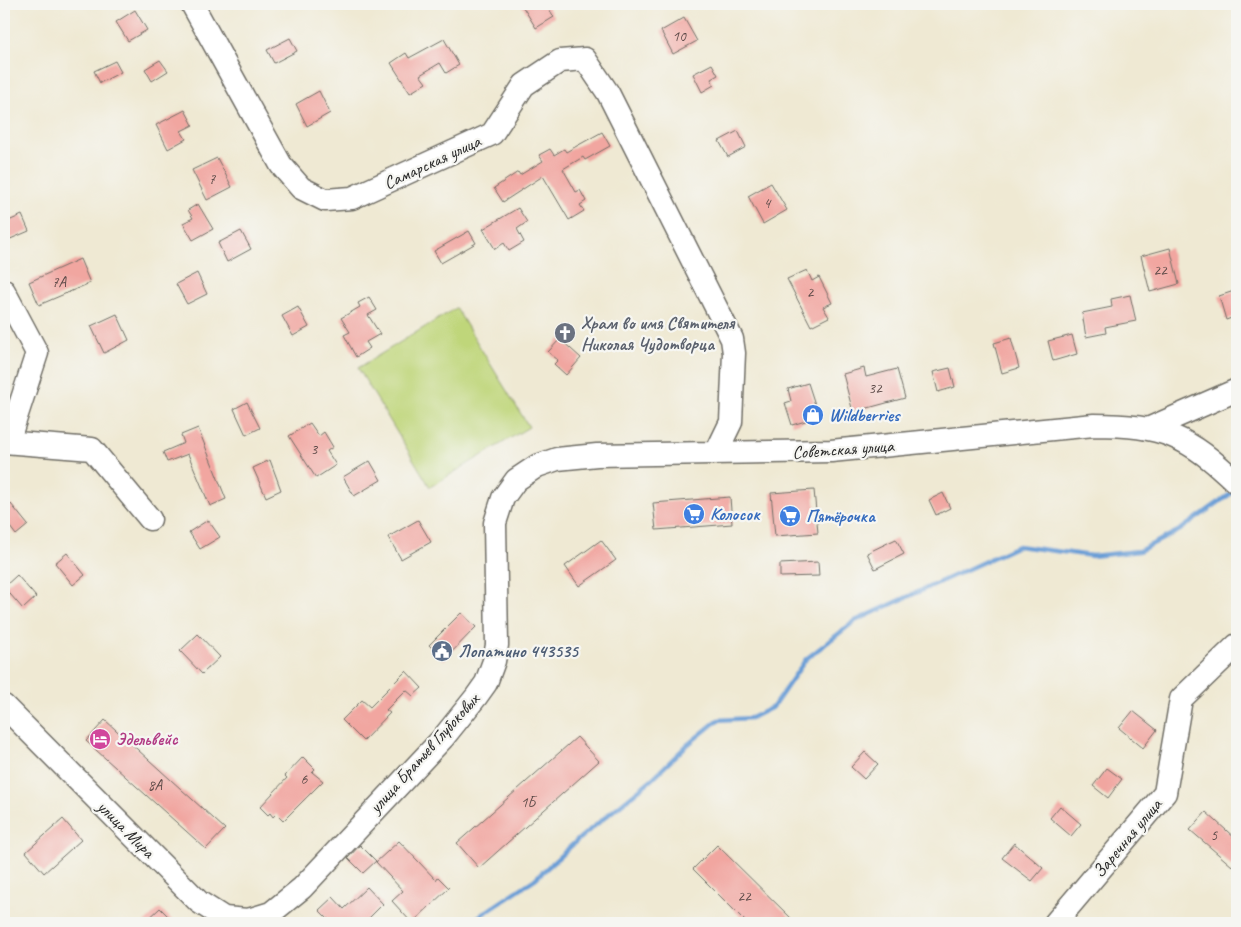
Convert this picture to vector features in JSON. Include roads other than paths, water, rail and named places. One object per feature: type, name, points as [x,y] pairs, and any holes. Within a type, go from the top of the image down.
[{"type":"street","name":"Самарская улица","points":[[192,4],[282,165],[301,188],[325,200],[352,198],[492,134],[524,85],[560,61],[585,59],[608,92],[732,339],[734,353],[731,422],[716,453]]},
{"type":"street","points":[[4,291],[37,353],[6,442],[92,449],[150,519]]},
{"type":"street","points":[[1150,428],[1237,390]]},
{"type":"street","name":"Советская улица","points":[[537,466],[557,459],[597,455],[831,451],[1094,425],[1127,425],[1150,428],[1180,438],[1209,456],[1237,483]]},
{"type":"street","name":"улица Братьев Глубоковых","points":[[264,921],[302,888],[443,738],[486,683],[497,645],[495,523],[504,498],[516,480],[537,466]]},
{"type":"street","name":"Заречная улица","points":[[1055,923],[1165,794],[1181,699],[1237,645]]},
{"type":"street","name":"улица Мира","points":[[4,706],[199,902],[224,918],[264,921]]},
{"type":"waterway","points":[[469,923],[535,879],[581,837],[652,779],[686,746],[718,720],[751,718],[773,707],[806,659],[855,621],[1018,546],[1092,556],[1139,551],[1180,530],[1236,490]]},
{"type":"place","name":"Храм во имя Святителя Николая Чудотворца","points":[[565,333]]},
{"type":"place","name":"Wildberries","points":[[813,415]]},
{"type":"place","name":"Колосок","points":[[694,514]]},
{"type":"place","name":"Пятёрочка","points":[[790,516]]},
{"type":"place","name":"Лопатино 443535","points":[[442,651]]},
{"type":"place","name":"Эдельвейс","points":[[100,739]]}]
